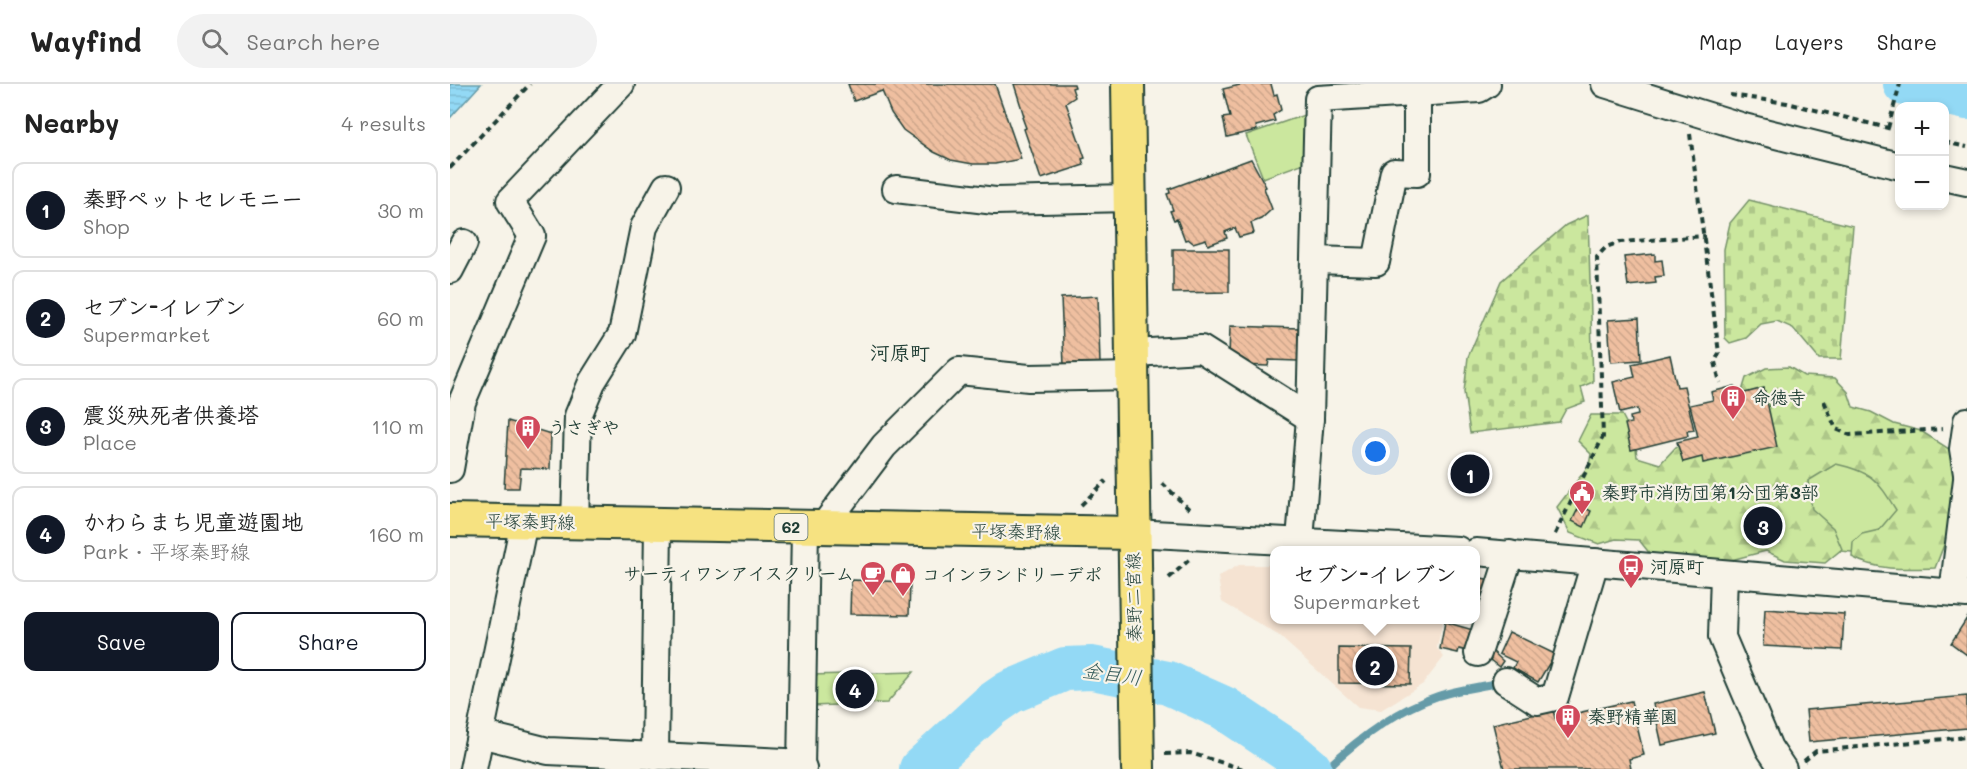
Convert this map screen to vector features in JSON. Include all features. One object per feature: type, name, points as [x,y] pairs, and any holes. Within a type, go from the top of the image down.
[{"type":"main road","points":[[1128,84],[1134,365],[1133,533]]},
{"type":"main road","name":"平塚秦野線","points":[[450,520],[1133,533]]},
{"type":"main road","name":"秦野二宮線","points":[[1133,533],[1138,756]]},
{"type":"street","points":[[450,469],[462,402],[532,236],[510,201],[621,84]]},
{"type":"street","points":[[1300,540],[1310,418],[1318,99],[1479,89],[1487,84]]},
{"type":"street","points":[[1605,84],[1744,127],[1895,165]]},
{"type":"street","points":[[1315,260],[1376,261],[1394,172],[1417,172],[1417,94]]},
{"type":"street","points":[[1949,178],[1967,182]]},
{"type":"street","points":[[575,523],[578,416],[592,382],[622,334],[644,227],[666,187]]},
{"type":"street","points":[[896,189],[995,201],[1129,198]]},
{"type":"street","points":[[450,270],[464,243]]},
{"type":"street","points":[[480,734],[548,752],[785,762],[802,768],[813,528],[884,446],[959,371],[1029,378],[1134,365],[1201,349],[1310,418]]},
{"type":"street","points":[[1966,427],[1967,474]]},
{"type":"street","points":[[1480,552],[1960,594],[1967,479]]},
{"type":"street","points":[[473,769],[524,522]]},
{"type":"street","points":[[655,757],[658,524]]},
{"type":"street","points":[[1133,533],[1395,546]]},
{"type":"street","points":[[1478,653],[1510,554]]},
{"type":"street","points":[[1506,681],[1537,701],[1555,697],[1595,562]]},
{"type":"street","points":[[1724,574],[1722,637],[1769,748],[1792,766]]},
{"type":"path","points":[[450,168],[530,84]]},
{"type":"path","points":[[1888,128],[1900,84]]},
{"type":"path","points":[[1722,94],[1787,103],[1895,130]]},
{"type":"path","points":[[1689,125],[1705,236],[1719,353],[1715,362],[1720,383]]},
{"type":"path","points":[[1949,143],[1967,147]]},
{"type":"path","points":[[1552,540],[1603,437],[1597,257],[1606,247],[1620,242],[1705,236]]},
{"type":"path","points":[[1824,401],[1836,429],[1850,435],[1966,427]]},
{"type":"path","points":[[1081,505],[1108,480]]},
{"type":"path","points":[[1160,480],[1192,512]]},
{"type":"path","points":[[1169,578],[1189,560]]},
{"type":"path","points":[[1792,766],[1816,750],[1967,736]]},
{"type":"path","points":[[1138,756],[1190,753],[1243,769]]},
{"type":"shaded area","points":[[1239,565],[1270,565],[1270,624],[1442,624],[1437,648],[1444,657],[1423,684],[1381,710],[1358,707],[1278,635],[1222,602],[1218,577]]},
{"type":"green space","points":[[1310,113],[1307,162],[1263,178],[1246,135]]},
{"type":"green space","points":[[1749,200],[1853,226],[1841,359],[1819,359],[1793,328],[1777,321],[1761,324],[1746,338],[1730,343],[1725,338],[1724,249],[1730,223]]},
{"type":"green space","points":[[1588,215],[1593,382],[1581,387],[1585,402],[1566,409],[1559,422],[1470,433],[1464,392],[1468,357],[1501,281],[1566,225]]},
{"type":"green space","points":[[1789,367],[1804,376],[1835,378],[1848,392],[1853,407],[1871,412],[1894,424],[1921,431],[1949,449],[1959,475],[1951,505],[1947,537],[1935,568],[1882,567],[1852,557],[1853,542],[1862,534],[1879,530],[1896,510],[1872,478],[1858,470],[1836,464],[1808,481],[1812,509],[1833,528],[1842,549],[1825,563],[1785,560],[1766,551],[1731,560],[1691,560],[1651,555],[1639,540],[1616,539],[1599,544],[1570,533],[1557,507],[1589,465],[1591,454],[1578,441],[1591,415],[1622,415],[1635,440],[1637,457],[1660,464],[1676,447],[1705,435],[1740,398],[1746,378],[1766,368]]},
{"type":"green space","points":[[1767,453],[1941,466],[1927,558],[1753,544]]},
{"type":"green space","points":[[914,672],[887,703],[812,706],[811,675]]},
{"type":"water","points":[[450,84],[481,84],[450,118]]},
{"type":"building","points":[[848,84],[995,84],[1021,159],[995,164],[973,164],[951,160],[934,152],[903,130],[891,113],[882,91],[854,101]]},
{"type":"building","points":[[1014,84],[1074,84],[1075,87],[1072,88],[1075,97],[1066,103],[1085,158],[1082,159],[1084,165],[1041,179],[1024,129],[1026,128],[1022,117],[1024,116]]},
{"type":"building","points":[[1244,84],[1271,84],[1274,95],[1277,94],[1281,110],[1273,115],[1275,121],[1256,126],[1257,130],[1227,137],[1223,118],[1230,117],[1223,89]]},
{"type":"building","points":[[1251,159],[1266,187],[1264,188],[1272,209],[1261,219],[1251,223],[1254,233],[1239,237],[1235,228],[1225,232],[1227,238],[1208,245],[1206,239],[1193,243],[1188,239],[1185,240],[1177,219],[1174,220],[1170,211],[1173,210],[1167,194],[1170,193],[1169,189]]},
{"type":"building","points":[[1173,249],[1229,249],[1229,292],[1173,293]]},
{"type":"building","points":[[1655,254],[1655,261],[1662,260],[1664,276],[1655,277],[1656,283],[1628,286],[1624,257]]},
{"type":"building","points":[[1098,296],[1100,364],[1064,365],[1061,298]]},
{"type":"building","points":[[1639,318],[1641,360],[1611,362],[1608,320]]},
{"type":"building","points":[[1230,326],[1300,328],[1298,361],[1269,360],[1268,366],[1240,365],[1240,358],[1229,358]]},
{"type":"building","points":[[1670,355],[1677,387],[1684,386],[1694,430],[1687,431],[1688,436],[1631,450],[1625,424],[1631,423],[1630,417],[1638,415],[1637,409],[1620,413],[1613,382],[1635,377],[1632,364]]},
{"type":"building","name":"命徳寺","points":[[1735,386],[1737,395],[1764,388],[1777,447],[1703,463],[1702,457],[1683,462],[1677,442],[1698,437],[1690,405],[1713,400],[1711,392]]},
{"type":"building","name":"うさぎや","points":[[508,421],[551,434],[550,469],[521,468],[519,488],[504,488]]},
{"type":"building","points":[[1461,459],[1485,464],[1480,490],[1455,484]]},
{"type":"building","name":"秦野市消防団第1分団第3部","points":[[1580,505],[1591,511],[1584,527],[1572,521]]},
{"type":"building","points":[[1480,578],[1492,580],[1480,616]]},
{"type":"building","points":[[851,580],[910,582],[909,615],[850,614]]},
{"type":"building","points":[[1765,609],[1844,614],[1842,650],[1763,646]]},
{"type":"building","points":[[1967,618],[1967,655],[1951,643]]},
{"type":"building","points":[[1445,624],[1473,630],[1468,651],[1459,649],[1458,653],[1440,649]]},
{"type":"building","points":[[1509,632],[1555,654],[1538,682],[1513,668],[1516,662],[1499,654]]},
{"type":"building","points":[[1339,648],[1411,649],[1410,684],[1339,683]]},
{"type":"building","points":[[1490,649],[1503,661],[1499,667],[1485,656]]},
{"type":"building","points":[[1705,692],[1715,733],[1662,745],[1653,704]]},
{"type":"building","points":[[1967,696],[1967,728],[1809,742],[1806,710]]},
{"type":"building","name":"秦野精華園","points":[[1631,701],[1644,755],[1629,759],[1631,769],[1504,769],[1493,724],[1553,710],[1555,718]]},
{"type":"waterway","points":[[1905,84],[1967,98]]},
{"type":"waterway","name":"金目川","points":[[921,769],[991,705],[1010,692],[1065,669],[1092,668],[1168,683],[1224,708],[1290,752],[1310,769]]},
{"type":"waterway","points":[[1326,769],[1364,736],[1407,709],[1445,694],[1497,683]]},
{"type":"place","name":"命徳寺","points":[[1733,421]]},
{"type":"place","name":"うさぎや","points":[[528,451]]},
{"type":"place","name":"秦野ペットセレモニー","points":[[1470,474]]},
{"type":"place","name":"秦野市消防団第1分団第3部","points":[[1582,516]]},
{"type":"place","name":"震災殃死者供養塔","points":[[1763,526]]},
{"type":"place","name":"河原町","points":[[1631,590]]},
{"type":"place","name":"サーティワンアイスクリーム","points":[[873,597]]},
{"type":"place","name":"コインランドリーデポ","points":[[903,598]]},
{"type":"place","name":"セブン-イレブン","points":[[1375,666]]},
{"type":"place","name":"かわらまち児童遊園地","points":[[855,689]]},
{"type":"place","name":"秦野精華園","points":[[1568,740]]},
{"type":"district","name":"河原町","points":[[900,353]]}]
